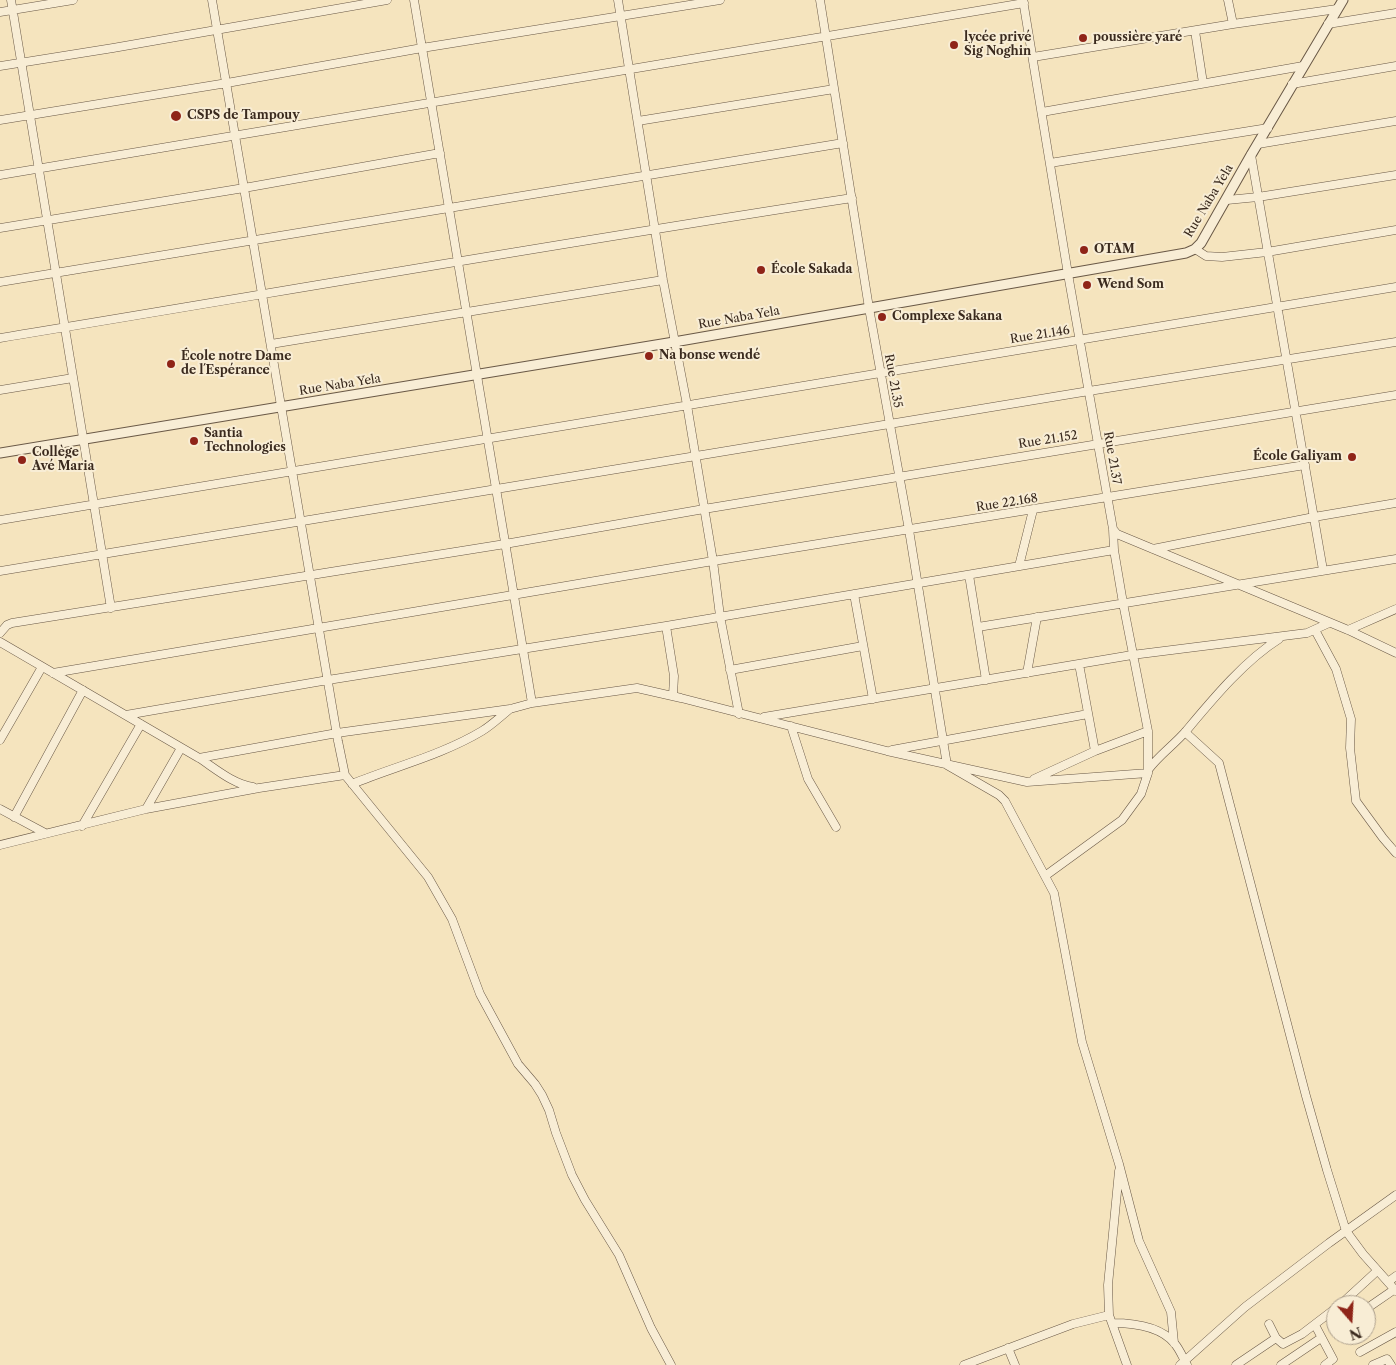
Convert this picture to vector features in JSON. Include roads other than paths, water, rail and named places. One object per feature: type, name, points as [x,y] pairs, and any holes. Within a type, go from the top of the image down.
[{"type":"street","points":[[10,0],[111,608]]},
{"type":"street","points":[[0,12],[73,0]]},
{"type":"street","points":[[212,0],[345,775],[428,877],[452,919],[480,994],[518,1064],[542,1095],[572,1175],[618,1255],[651,1328],[671,1365]]},
{"type":"street","points":[[0,66],[387,0]]},
{"type":"street","points":[[414,0],[532,703]]},
{"type":"street","points":[[618,0],[663,280],[687,405],[720,616],[739,714]]},
{"type":"street","points":[[0,120],[227,83],[422,48],[720,0]]},
{"type":"street","name":"Rue 21.35","points":[[820,0],[869,308],[909,530],[947,765]]},
{"type":"street","points":[[1228,0],[1233,24]]},
{"type":"street","name":"Rue Naba Yela","points":[[0,453],[674,342],[1176,256],[1195,249],[1201,243],[1292,84],[1343,0]]},
{"type":"street","points":[[0,175],[1024,1]]},
{"type":"street","name":"Rue 21.37","points":[[1024,1],[1068,274],[1113,529],[1114,550],[1123,603],[1148,731],[1148,771],[1141,794],[1122,820],[1045,876]]},
{"type":"street","points":[[1033,57],[1233,24],[1337,10]]},
{"type":"street","points":[[1328,24],[1396,13]]},
{"type":"street","points":[[1196,31],[1203,83]]},
{"type":"street","points":[[1042,112],[1303,66]]},
{"type":"street","points":[[1292,84],[1396,66]]},
{"type":"street","points":[[638,121],[834,89]]},
{"type":"street","points":[[1258,144],[1396,121]]},
{"type":"street","points":[[1050,163],[1268,128]]},
{"type":"street","points":[[0,282],[843,143]]},
{"type":"street","points":[[0,228],[244,188],[440,153]]},
{"type":"street","points":[[1251,155],[1323,570]]},
{"type":"street","points":[[1227,200],[1258,197],[1396,175]]},
{"type":"street","points":[[0,338],[655,228],[852,198]]},
{"type":"street","points":[[1195,249],[1206,256],[1214,258],[1267,252],[1396,230]]},
{"type":"street","points":[[271,344],[663,280]]},
{"type":"street","name":"Rue 21.146","points":[[0,520],[880,372],[1396,288]]},
{"type":"street","points":[[0,571],[1396,342]]},
{"type":"street","points":[[0,390],[73,378]]},
{"type":"street","name":"Rue 21.152","points":[[0,633],[7,625],[12,623],[505,544],[898,476],[1296,412],[1396,394]]},
{"type":"street","name":"Rue 22.168","points":[[53,673],[1305,465]]},
{"type":"street","points":[[1153,549],[1396,503]]},
{"type":"street","points":[[1019,566],[1033,510]]},
{"type":"street","points":[[1113,529],[1117,534],[1348,630],[1396,653]]},
{"type":"street","points":[[126,715],[1114,550]]},
{"type":"street","points":[[978,627],[1396,559]]},
{"type":"street","points":[[969,575],[986,680]]},
{"type":"street","points":[[854,594],[873,699]]},
{"type":"street","points":[[1348,630],[1396,609]]},
{"type":"street","points":[[1027,673],[1037,617]]},
{"type":"street","points":[[760,718],[1132,655],[1283,637],[1315,630],[1329,623]]},
{"type":"street","points":[[666,626],[674,676],[673,696]]},
{"type":"street","points":[[1315,630],[1336,669],[1351,719],[1350,748],[1356,801],[1396,853]]},
{"type":"street","points":[[199,758],[337,733],[510,709],[532,703],[631,689],[673,696],[887,751],[1027,782],[1148,771],[1156,759],[1185,732],[1214,696],[1268,646],[1283,637]]},
{"type":"street","points":[[0,642],[244,786],[259,788]]},
{"type":"street","points":[[730,670],[863,646]]},
{"type":"street","points":[[1080,664],[1095,751]]},
{"type":"street","points":[[0,740],[42,667]]},
{"type":"street","points":[[14,817],[84,690]]},
{"type":"street","points":[[352,784],[428,757],[483,730],[510,709]]},
{"type":"street","points":[[887,751],[1088,714]]},
{"type":"street","points":[[82,826],[141,724]]},
{"type":"street","points":[[791,726],[810,784],[836,828]]},
{"type":"street","points":[[1027,782],[1095,751],[1148,731]]},
{"type":"street","points":[[1185,732],[1219,763],[1306,1096],[1346,1231],[1377,1271],[1395,1290],[1376,1302]]},
{"type":"street","points":[[146,810],[181,748]]},
{"type":"street","points":[[947,765],[1000,795],[1054,892],[1082,1042],[1119,1164],[1139,1241],[1171,1312],[1174,1343],[1184,1364],[1245,1307],[1396,1195]]},
{"type":"street","points":[[0,845],[146,810],[259,788],[345,775]]},
{"type":"street","points":[[0,809],[46,833]]},
{"type":"street","points":[[1119,1164],[1108,1285],[1109,1315],[1127,1365]]},
{"type":"street","points":[[1351,1295],[1377,1271]]},
{"type":"street","points":[[1388,1282],[1396,1276]]},
{"type":"street","points":[[964,1365],[1073,1324],[1109,1315]]},
{"type":"street","points":[[1269,1324],[1276,1338],[1281,1343],[1288,1342],[1326,1316]]},
{"type":"street","points":[[1112,1323],[1148,1327],[1161,1332],[1174,1343]]},
{"type":"street","points":[[1315,1325],[1333,1359],[1325,1365]]},
{"type":"street","points":[[1360,1352],[1396,1332]]},
{"type":"street","points":[[1236,1365],[1276,1338]]},
{"type":"street","points":[[1281,1365],[1321,1338]]},
{"type":"street","points":[[1008,1348],[1015,1365]]},
{"type":"street","points":[[1373,1365],[1386,1359],[1391,1365]]},
{"type":"place","name":"poussière yaré","points":[[1083,38]]},
{"type":"place","name":"lycée privé Sig Noghin","points":[[954,45]]},
{"type":"place","name":"CSPS de Tampouy","points":[[176,116]]},
{"type":"place","name":"OTAM","points":[[1084,250]]},
{"type":"place","name":"École Sakada","points":[[761,270]]},
{"type":"place","name":"Wend Som","points":[[1087,285]]},
{"type":"place","name":"Complexe Sakana","points":[[882,317]]},
{"type":"place","name":"Na bonse wendé","points":[[649,356]]},
{"type":"place","name":"École notre Dame de l´Espérance","points":[[171,364]]},
{"type":"place","name":"Santia Technologies","points":[[194,441]]},
{"type":"place","name":"École Galiyam","points":[[1352,457]]},
{"type":"place","name":"Collège Avé Maria","points":[[22,460]]}]
